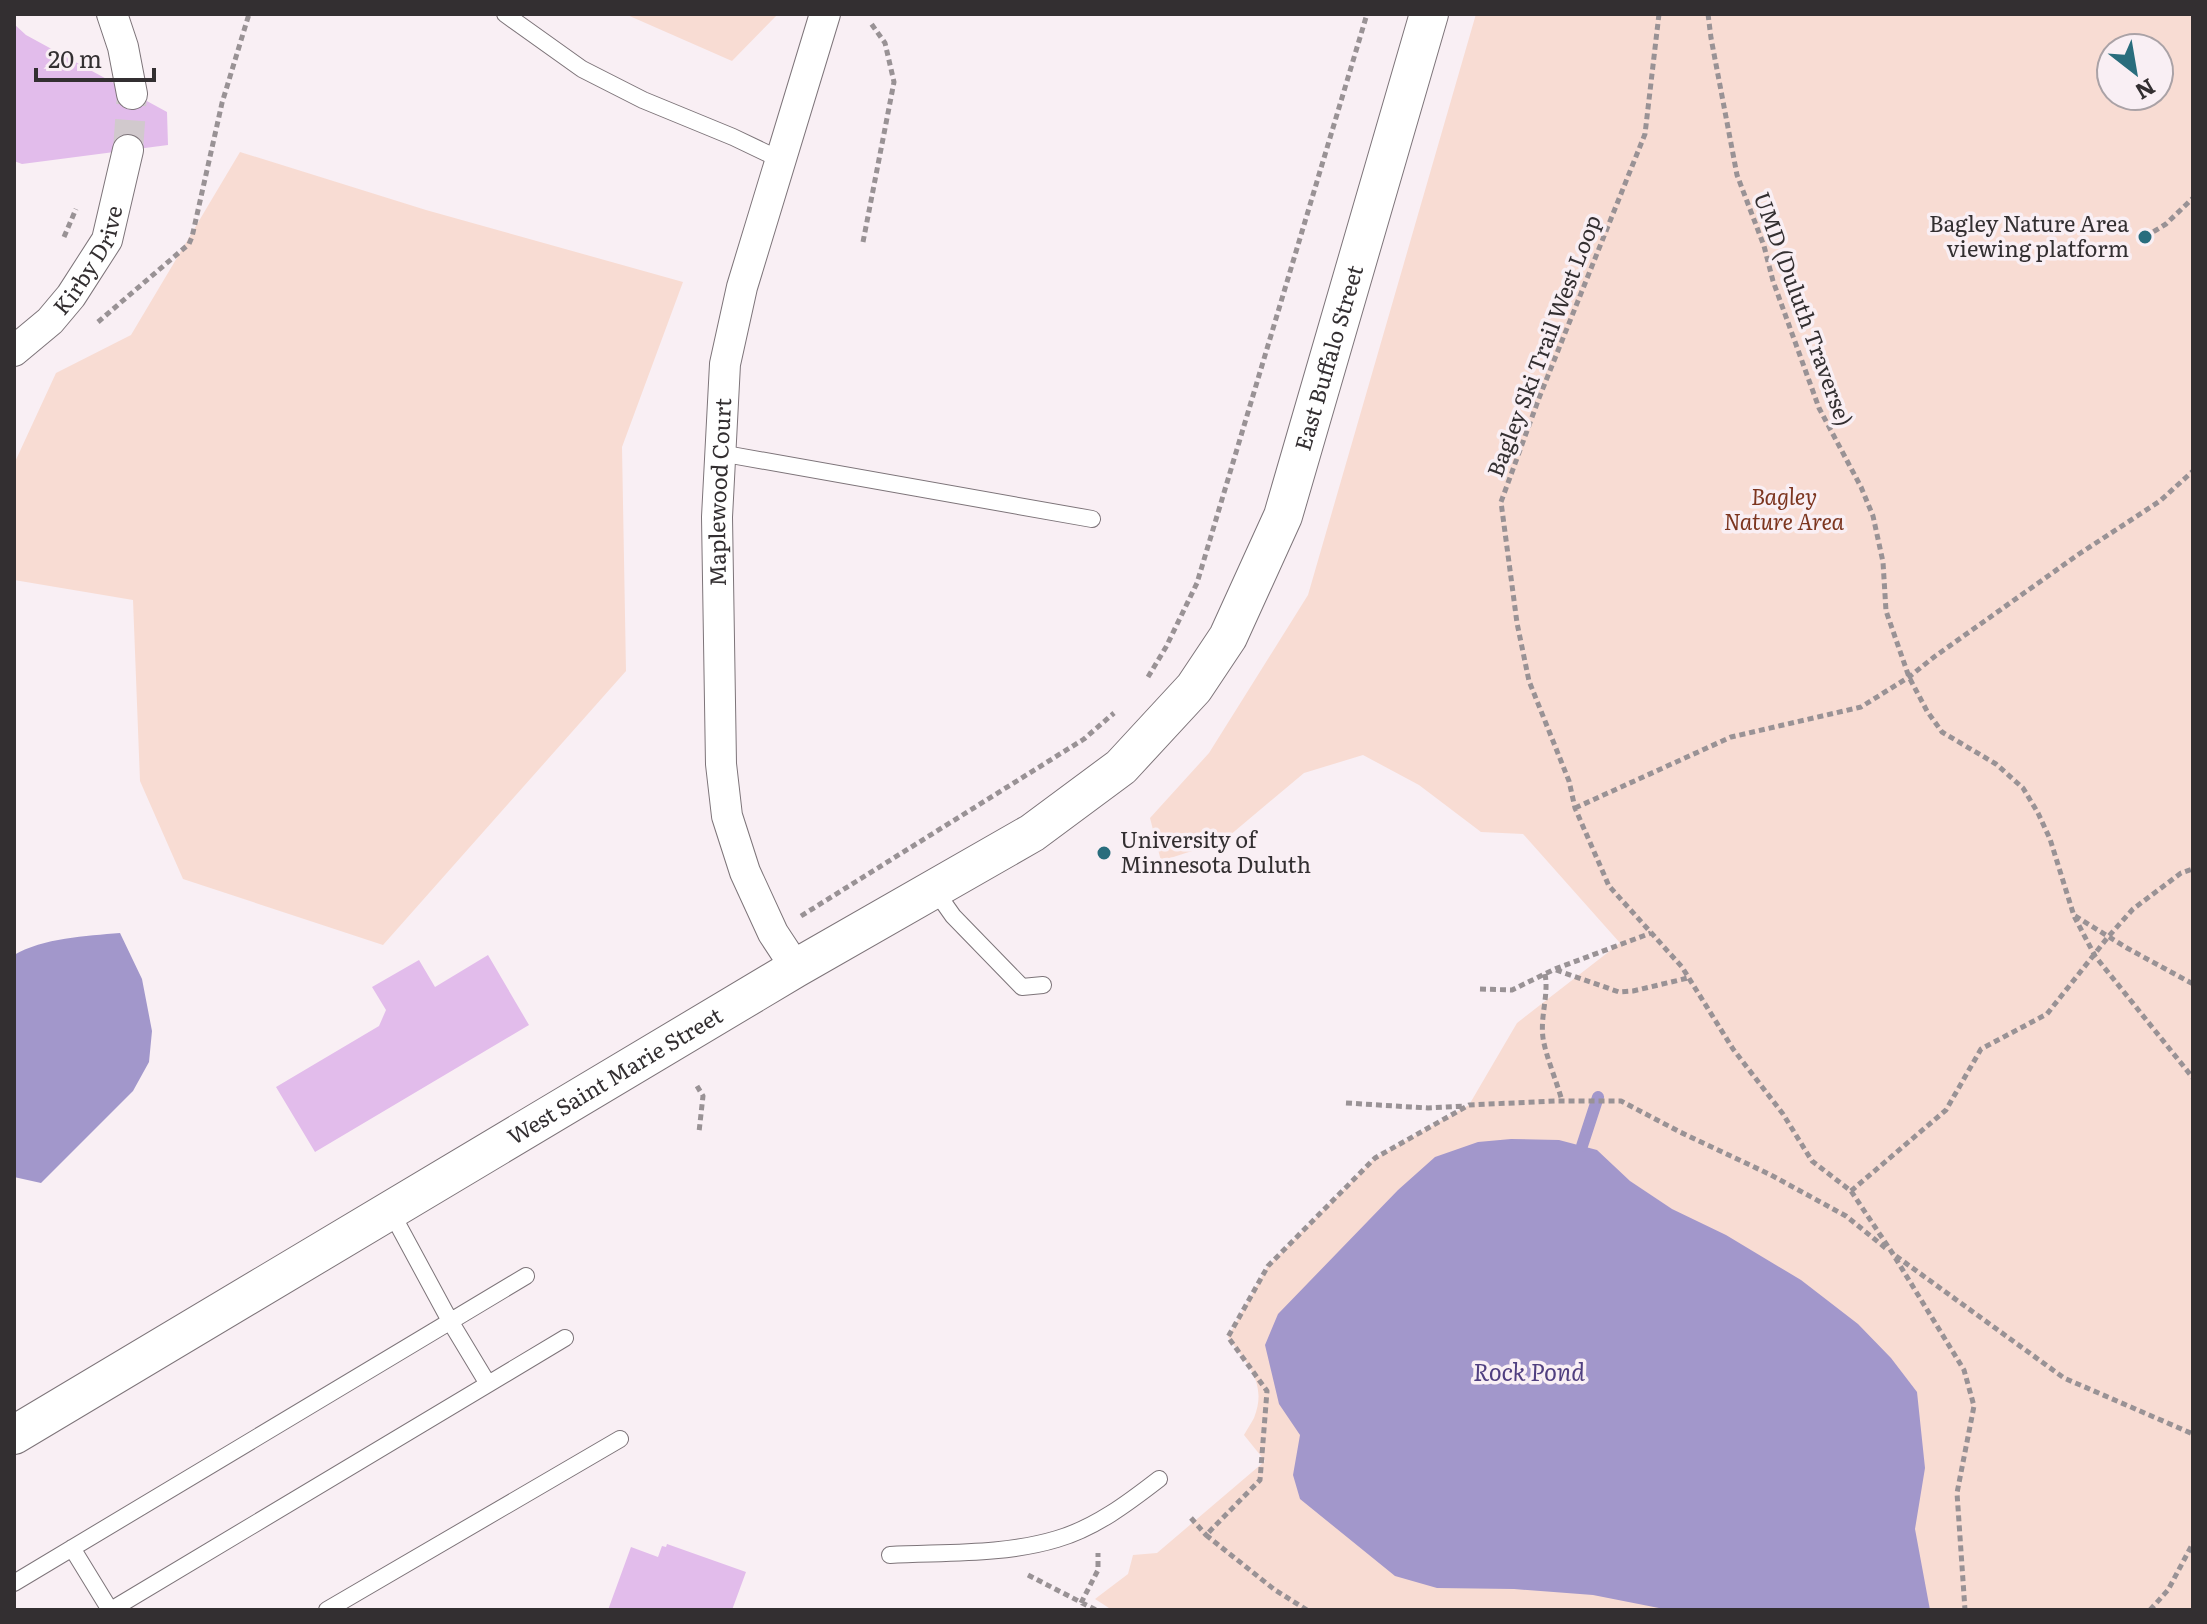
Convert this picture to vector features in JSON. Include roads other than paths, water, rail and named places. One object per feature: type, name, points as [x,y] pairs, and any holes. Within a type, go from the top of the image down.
[{"type":"street","points":[[112,14],[123,47],[132,94]]},
{"type":"street","name":"Maplewood Court","points":[[796,968],[773,933],[745,872],[727,816],[721,764],[717,517],[725,364],[742,287],[825,14]]},
{"type":"street","name":"East Buffalo Street","points":[[1194,688],[1228,637],[1283,516],[1429,14]]},
{"type":"street","name":"Kirby Drive","points":[[14,351],[50,321],[71,296],[107,240],[128,150]]},
{"type":"street","name":"West Saint Marie Street","points":[[14,1435],[796,968],[1032,833],[1121,767],[1194,688]]},
{"type":"lane","points":[[505,14],[582,69],[643,100],[779,159]]},
{"type":"lane","points":[[720,453],[1092,519]]},
{"type":"lane","points":[[934,889],[953,916],[1022,987],[1043,985]]},
{"type":"lane","points":[[390,1210],[488,1384]]},
{"type":"lane","points":[[14,1583],[526,1276]]},
{"type":"lane","points":[[72,1548],[111,1610],[565,1338]]},
{"type":"lane","points":[[327,1610],[620,1439]]},
{"type":"lane","points":[[890,1555],[1019,1548],[1060,1539],[1121,1508],[1159,1479]]},
{"type":"water","points":[[120,933],[142,979],[152,1031],[149,1062],[133,1091],[41,1183],[14,1177],[14,955],[51,941]]},
{"type":"water","name":"Rock Pond","points":[[1559,1140],[1597,1150],[1630,1181],[1672,1209],[1726,1235],[1801,1280],[1858,1324],[1891,1358],[1917,1392],[1925,1468],[1915,1529],[1930,1610],[1669,1610],[1593,1595],[1514,1589],[1437,1588],[1395,1576],[1300,1499],[1293,1475],[1300,1435],[1279,1404],[1265,1345],[1278,1314],[1398,1190],[1435,1157],[1478,1142]]},
{"type":"waterway","points":[[1582,1146],[1598,1097]]},
{"type":"tunnel","points":[[128,150],[132,94]]},
{"type":"place","name":"Bagley Nature Area viewing platform","points":[[2145,237]]},
{"type":"place","name":"University of Minnesota Duluth","points":[[1104,853]]},
{"type":"park label","name":"Bagley Nature Area","points":[[1784,510]]}]
